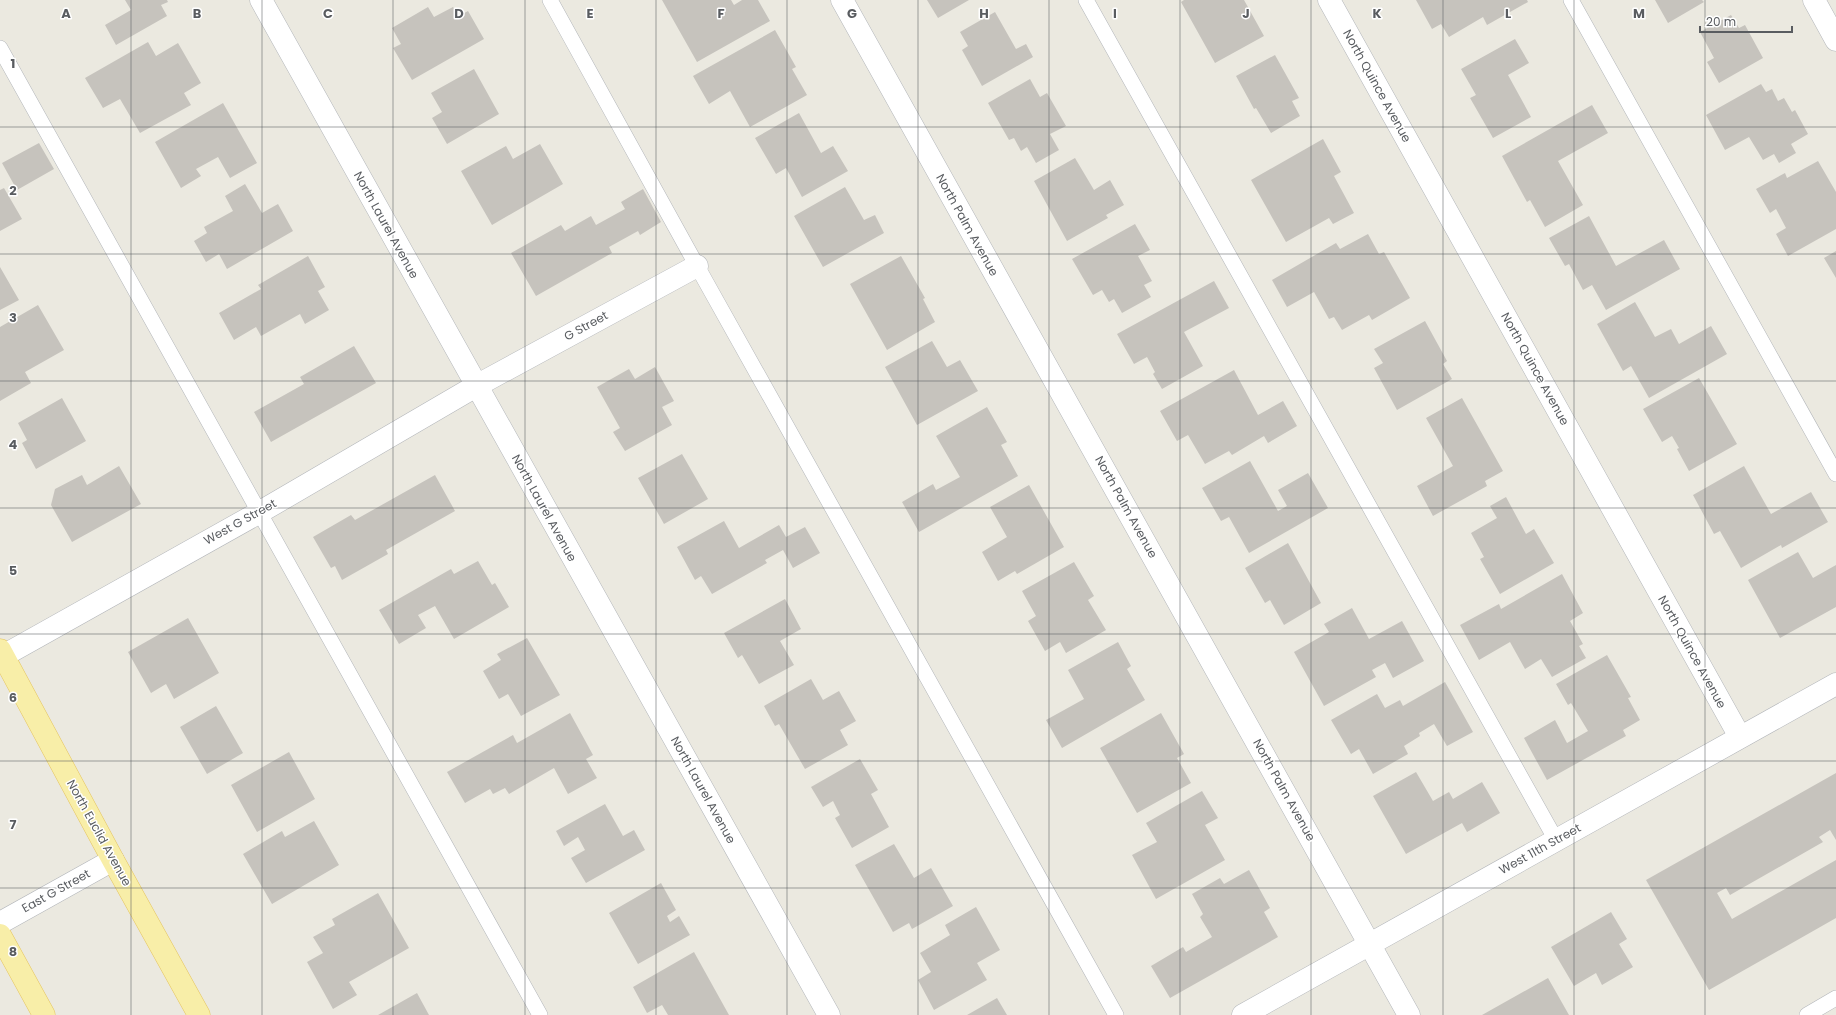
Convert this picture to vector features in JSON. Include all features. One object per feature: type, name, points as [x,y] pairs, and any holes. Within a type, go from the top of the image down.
[{"type":"main road","name":"North Euclid Avenue","points":[[2,653],[113,860],[199,1015]]},
{"type":"main road","points":[[0,935],[44,1015]]},
{"type":"street","name":"North Laurel Avenue","points":[[261,0],[829,1015]]},
{"type":"street","name":"North Palm Avenue","points":[[842,0],[1409,1015]]},
{"type":"street","name":"North Quince Avenue","points":[[1329,0],[1740,738]]},
{"type":"street","points":[[1814,0],[1836,40]]},
{"type":"street","name":"G Street","points":[[476,386],[697,266]]},
{"type":"street","name":"West G Street","points":[[2,653],[260,512],[476,386]]},
{"type":"street","name":"West 11th Street","points":[[1243,1015],[1836,684]]},
{"type":"street","name":"East G Street","points":[[0,923],[113,860]]},
{"type":"lane","points":[[550,0],[1116,1015]]},
{"type":"lane","points":[[1086,0],[1556,840]]},
{"type":"lane","points":[[1571,0],[1836,474]]},
{"type":"lane","points":[[0,48],[540,1015]]},
{"type":"lane","points":[[1807,1015],[1836,998]]},
{"type":"building","points":[[125,0],[167,0],[168,2],[161,5],[167,16],[116,45],[105,25],[131,10]]},
{"type":"building","points":[[662,0],[731,0],[734,5],[742,0],[758,0],[770,21],[697,62]]},
{"type":"building","points":[[927,0],[969,0],[938,18]]},
{"type":"building","points":[[1184,0],[1244,0],[1264,36],[1215,63],[1181,2]]},
{"type":"building","points":[[1416,0],[1527,0],[1528,2],[1487,25],[1483,17],[1449,37],[1441,24],[1432,29]]},
{"type":"building","points":[[1655,0],[1702,0],[1704,2],[1668,23]]},
{"type":"building","points":[[428,7],[434,17],[453,7],[459,16],[468,11],[484,39],[412,80],[393,48],[401,44],[392,28]]},
{"type":"building","points":[[995,12],[1016,49],[1026,44],[1033,57],[982,86],[962,50],[968,46],[960,32]]},
{"type":"building","points":[[1731,15],[1739,28],[1745,25],[1763,58],[1719,83],[1707,62],[1714,58],[1700,32]]},
{"type":"building","points":[[775,30],[796,67],[792,69],[807,95],[750,127],[730,91],[709,104],[693,76]]},
{"type":"building","points":[[1515,39],[1529,63],[1508,75],[1531,117],[1493,138],[1470,98],[1476,95],[1461,69]]},
{"type":"building","points":[[148,42],[156,56],[178,43],[201,83],[184,93],[191,105],[140,133],[120,99],[103,108],[85,78]]},
{"type":"building","points":[[1275,55],[1299,98],[1292,101],[1300,116],[1271,133],[1256,108],[1254,109],[1236,76]]},
{"type":"building","points":[[474,69],[499,114],[447,144],[432,118],[442,112],[431,93]]},
{"type":"building","points":[[1030,79],[1040,97],[1047,93],[1066,126],[1050,134],[1059,150],[1036,163],[1027,147],[1021,151],[1014,138],[1009,140],[988,103]]},
{"type":"building","points":[[1761,84],[1766,92],[1772,89],[1778,101],[1784,98],[1792,112],[1795,110],[1808,134],[1791,144],[1796,153],[1779,163],[1774,154],[1763,160],[1749,137],[1725,150],[1706,115]]},
{"type":"building","points":[[223,103],[257,163],[230,178],[218,157],[196,169],[201,176],[181,188],[155,142]]},
{"type":"building","points":[[1592,105],[1608,133],[1558,161],[1583,205],[1545,227],[1530,200],[1527,202],[1502,156]]},
{"type":"building","points":[[799,113],[821,153],[833,146],[848,171],[802,197],[786,168],[776,174],[755,138]]},
{"type":"building","points":[[1323,139],[1341,172],[1334,176],[1354,213],[1333,224],[1329,218],[1286,242],[1251,180]]},
{"type":"building","points":[[39,143],[54,169],[17,190],[2,163]]},
{"type":"building","points":[[540,144],[563,184],[492,225],[461,171],[506,146],[513,159]]},
{"type":"building","points":[[1075,158],[1094,190],[1110,180],[1124,205],[1106,215],[1108,218],[1067,241],[1034,181]]},
{"type":"building","points":[[1818,161],[1836,192],[1836,229],[1788,256],[1776,234],[1786,228],[1776,209],[1770,213],[1756,189],[1785,173],[1787,178]]},
{"type":"building","points":[[245,184],[262,213],[278,204],[293,231],[227,269],[219,254],[206,262],[194,241],[207,233],[204,227],[233,211],[225,196]]},
{"type":"building","points":[[845,187],[864,220],[875,215],[884,233],[823,267],[794,216]]},
{"type":"building","points":[[4,188],[22,219],[0,231],[0,190]]},
{"type":"building","points":[[643,189],[661,222],[640,235],[638,231],[609,247],[612,253],[536,296],[511,253],[561,225],[565,231],[591,216],[596,225],[625,209],[621,202]]},
{"type":"building","points":[[1589,216],[1616,266],[1664,240],[1680,269],[1606,310],[1592,285],[1583,290],[1569,264],[1565,266],[1549,238]]},
{"type":"building","points":[[1135,224],[1150,250],[1138,256],[1152,281],[1144,285],[1151,297],[1122,313],[1114,299],[1109,302],[1102,290],[1093,295],[1072,259]]},
{"type":"building","points":[[1368,234],[1379,254],[1384,252],[1410,298],[1372,320],[1369,315],[1342,330],[1334,317],[1329,319],[1314,292],[1287,307],[1272,280],[1336,243],[1340,249]]},
{"type":"building","points":[[1836,251],[1836,278],[1824,258]]},
{"type":"building","points":[[308,256],[325,287],[318,291],[329,310],[305,324],[300,314],[261,336],[256,327],[234,340],[219,313],[261,289],[258,285]]},
{"type":"building","points":[[901,256],[925,298],[923,299],[935,322],[887,350],[850,284]]},
{"type":"building","points":[[0,267],[19,300],[0,310]]},
{"type":"building","points":[[1214,281],[1229,308],[1184,332],[1203,366],[1162,389],[1153,374],[1155,372],[1147,357],[1134,364],[1117,334]]},
{"type":"building","points":[[1635,302],[1655,337],[1671,329],[1679,344],[1711,326],[1727,354],[1649,398],[1631,366],[1623,371],[1597,324]]},
{"type":"building","points":[[38,305],[64,350],[25,372],[31,383],[0,401],[0,327]]},
{"type":"building","points":[[1425,321],[1447,361],[1443,364],[1452,379],[1397,410],[1374,368],[1383,363],[1374,349]]},
{"type":"building","points":[[932,341],[947,367],[960,360],[978,391],[917,425],[885,367]]},
{"type":"building","points":[[354,346],[376,383],[271,442],[254,412],[304,384],[300,377]]},
{"type":"building","points":[[655,367],[674,401],[662,407],[672,425],[625,451],[613,432],[620,428],[597,387],[629,369],[635,379]]},
{"type":"building","points":[[1234,370],[1258,415],[1283,401],[1297,426],[1268,443],[1264,436],[1232,455],[1229,451],[1205,464],[1188,435],[1177,441],[1160,411]]},
{"type":"building","points":[[1699,378],[1737,444],[1689,471],[1672,436],[1662,442],[1643,409]]},
{"type":"building","points":[[62,398],[86,441],[36,469],[22,443],[27,440],[18,423]]},
{"type":"building","points":[[1462,398],[1503,471],[1485,481],[1487,486],[1433,516],[1417,486],[1453,466],[1426,418]]},
{"type":"building","points":[[987,407],[1007,442],[1001,445],[1018,476],[919,532],[902,502],[933,484],[936,490],[960,477],[936,436]]},
{"type":"building","points":[[682,454],[708,499],[664,524],[638,478]]},
{"type":"building","points":[[1250,461],[1278,511],[1287,506],[1278,490],[1308,473],[1328,508],[1249,553],[1229,517],[1221,521],[1202,488]]},
{"type":"building","points":[[119,466],[141,504],[72,542],[51,505],[55,489],[82,475],[87,485]]},
{"type":"building","points":[[1744,466],[1771,514],[1811,492],[1828,522],[1782,548],[1781,545],[1741,568],[1720,531],[1714,534],[1693,495]]},
{"type":"building","points":[[435,475],[455,511],[386,550],[388,554],[342,580],[335,566],[331,568],[313,537],[351,515],[355,520]]},
{"type":"building","points":[[1029,485],[1064,547],[1017,574],[1015,571],[998,581],[982,552],[1007,537],[990,507]]},
{"type":"building","points":[[1506,497],[1526,534],[1534,529],[1554,563],[1500,594],[1480,559],[1484,557],[1471,533],[1497,518],[1490,506]]},
{"type":"building","points":[[724,521],[739,548],[779,525],[786,537],[805,527],[820,553],[793,568],[783,550],[765,560],[767,563],[712,594],[701,576],[695,580],[677,547]]},
{"type":"building","points":[[1288,543],[1321,603],[1284,625],[1270,600],[1265,603],[1245,568]]},
{"type":"building","points":[[1798,552],[1813,578],[1836,565],[1836,607],[1780,638],[1748,580]]},
{"type":"building","points":[[478,561],[492,585],[495,583],[509,607],[454,639],[435,606],[418,615],[426,628],[399,644],[379,610],[451,569],[454,574]]},
{"type":"building","points":[[1074,562],[1094,596],[1088,600],[1106,630],[1066,653],[1060,642],[1045,651],[1028,621],[1036,616],[1022,591]]},
{"type":"building","points":[[1562,574],[1583,613],[1570,621],[1583,644],[1579,646],[1586,658],[1552,677],[1541,659],[1525,669],[1510,642],[1479,660],[1460,625],[1499,604],[1501,609]]},
{"type":"building","points":[[785,599],[801,629],[780,641],[794,665],[759,684],[742,655],[738,658],[724,633]]},
{"type":"building","points":[[1352,608],[1369,639],[1402,621],[1424,661],[1393,678],[1385,663],[1372,670],[1376,677],[1324,706],[1294,652],[1329,632],[1324,624]]},
{"type":"building","points":[[188,618],[219,673],[174,699],[166,684],[151,693],[128,652]]},
{"type":"building","points":[[527,638],[560,695],[521,716],[508,694],[499,699],[483,671],[501,660],[497,654]]},
{"type":"building","points":[[1118,642],[1131,666],[1127,669],[1145,700],[1062,748],[1046,720],[1084,699],[1068,670]]},
{"type":"building","points":[[1607,655],[1631,697],[1628,698],[1640,720],[1623,730],[1626,736],[1547,780],[1524,738],[1555,720],[1567,743],[1588,731],[1571,703],[1568,705],[1556,684]]},
{"type":"building","points":[[811,679],[823,700],[839,691],[856,721],[840,730],[848,745],[805,769],[779,724],[775,726],[764,706]]},
{"type":"building","points":[[1445,682],[1473,732],[1447,746],[1434,724],[1419,733],[1420,736],[1404,746],[1408,754],[1373,774],[1359,749],[1351,754],[1331,720],[1377,694],[1385,708],[1400,700],[1403,706]]},
{"type":"building","points":[[216,706],[243,753],[207,774],[180,727]]},
{"type":"building","points":[[570,713],[593,755],[586,759],[597,778],[568,794],[554,768],[509,794],[505,788],[493,794],[490,789],[465,803],[447,772],[513,735],[517,743]]},
{"type":"building","points":[[1161,713],[1184,754],[1177,758],[1191,783],[1137,813],[1100,748]]},
{"type":"building","points":[[289,752],[315,799],[257,832],[231,785]]},
{"type":"building","points":[[860,759],[878,790],[871,794],[889,827],[852,848],[835,818],[840,815],[833,801],[823,807],[811,787]]},
{"type":"building","points":[[1416,772],[1433,801],[1449,792],[1453,799],[1482,782],[1500,813],[1467,832],[1462,823],[1406,854],[1373,796]]},
{"type":"building","points":[[1836,773],[1836,840],[1830,830],[1819,837],[1823,842],[1730,895],[1726,888],[1717,893],[1732,919],[1836,860],[1836,918],[1709,990],[1646,880]]},
{"type":"building","points":[[1202,791],[1218,818],[1205,825],[1225,860],[1156,899],[1132,855],[1157,842],[1146,823]]},
{"type":"building","points":[[605,804],[623,836],[634,830],[645,850],[586,883],[571,858],[585,850],[578,837],[564,846],[556,831]]},
{"type":"building","points":[[314,821],[339,865],[272,904],[243,854],[282,831],[285,837]]},
{"type":"building","points":[[894,844],[914,878],[931,868],[953,906],[912,929],[909,923],[893,932],[855,865]]},
{"type":"building","points":[[1249,870],[1270,908],[1264,912],[1278,937],[1170,998],[1151,966],[1183,947],[1186,952],[1212,937],[1200,917],[1203,914],[1192,894],[1220,878],[1224,884]]},
{"type":"building","points":[[661,883],[676,910],[667,916],[670,922],[679,916],[690,935],[638,964],[609,913]]},
{"type":"building","points":[[378,893],[409,948],[349,982],[357,995],[333,1009],[307,962],[323,953],[313,937],[335,925],[332,919]]},
{"type":"building","points":[[976,907],[1000,950],[977,963],[987,980],[934,1010],[918,980],[931,972],[920,953],[950,935],[945,925]]},
{"type":"building","points":[[1611,912],[1627,939],[1619,944],[1633,967],[1602,985],[1596,973],[1574,986],[1551,947]]},
{"type":"building","points":[[694,952],[729,1015],[668,1015],[662,1005],[647,1013],[633,987]]},
{"type":"building","points":[[1548,978],[1569,1015],[1482,1015]]},
{"type":"building","points":[[417,993],[429,1015],[378,1015]]},
{"type":"building","points":[[997,998],[1007,1015],[967,1015]]}]
